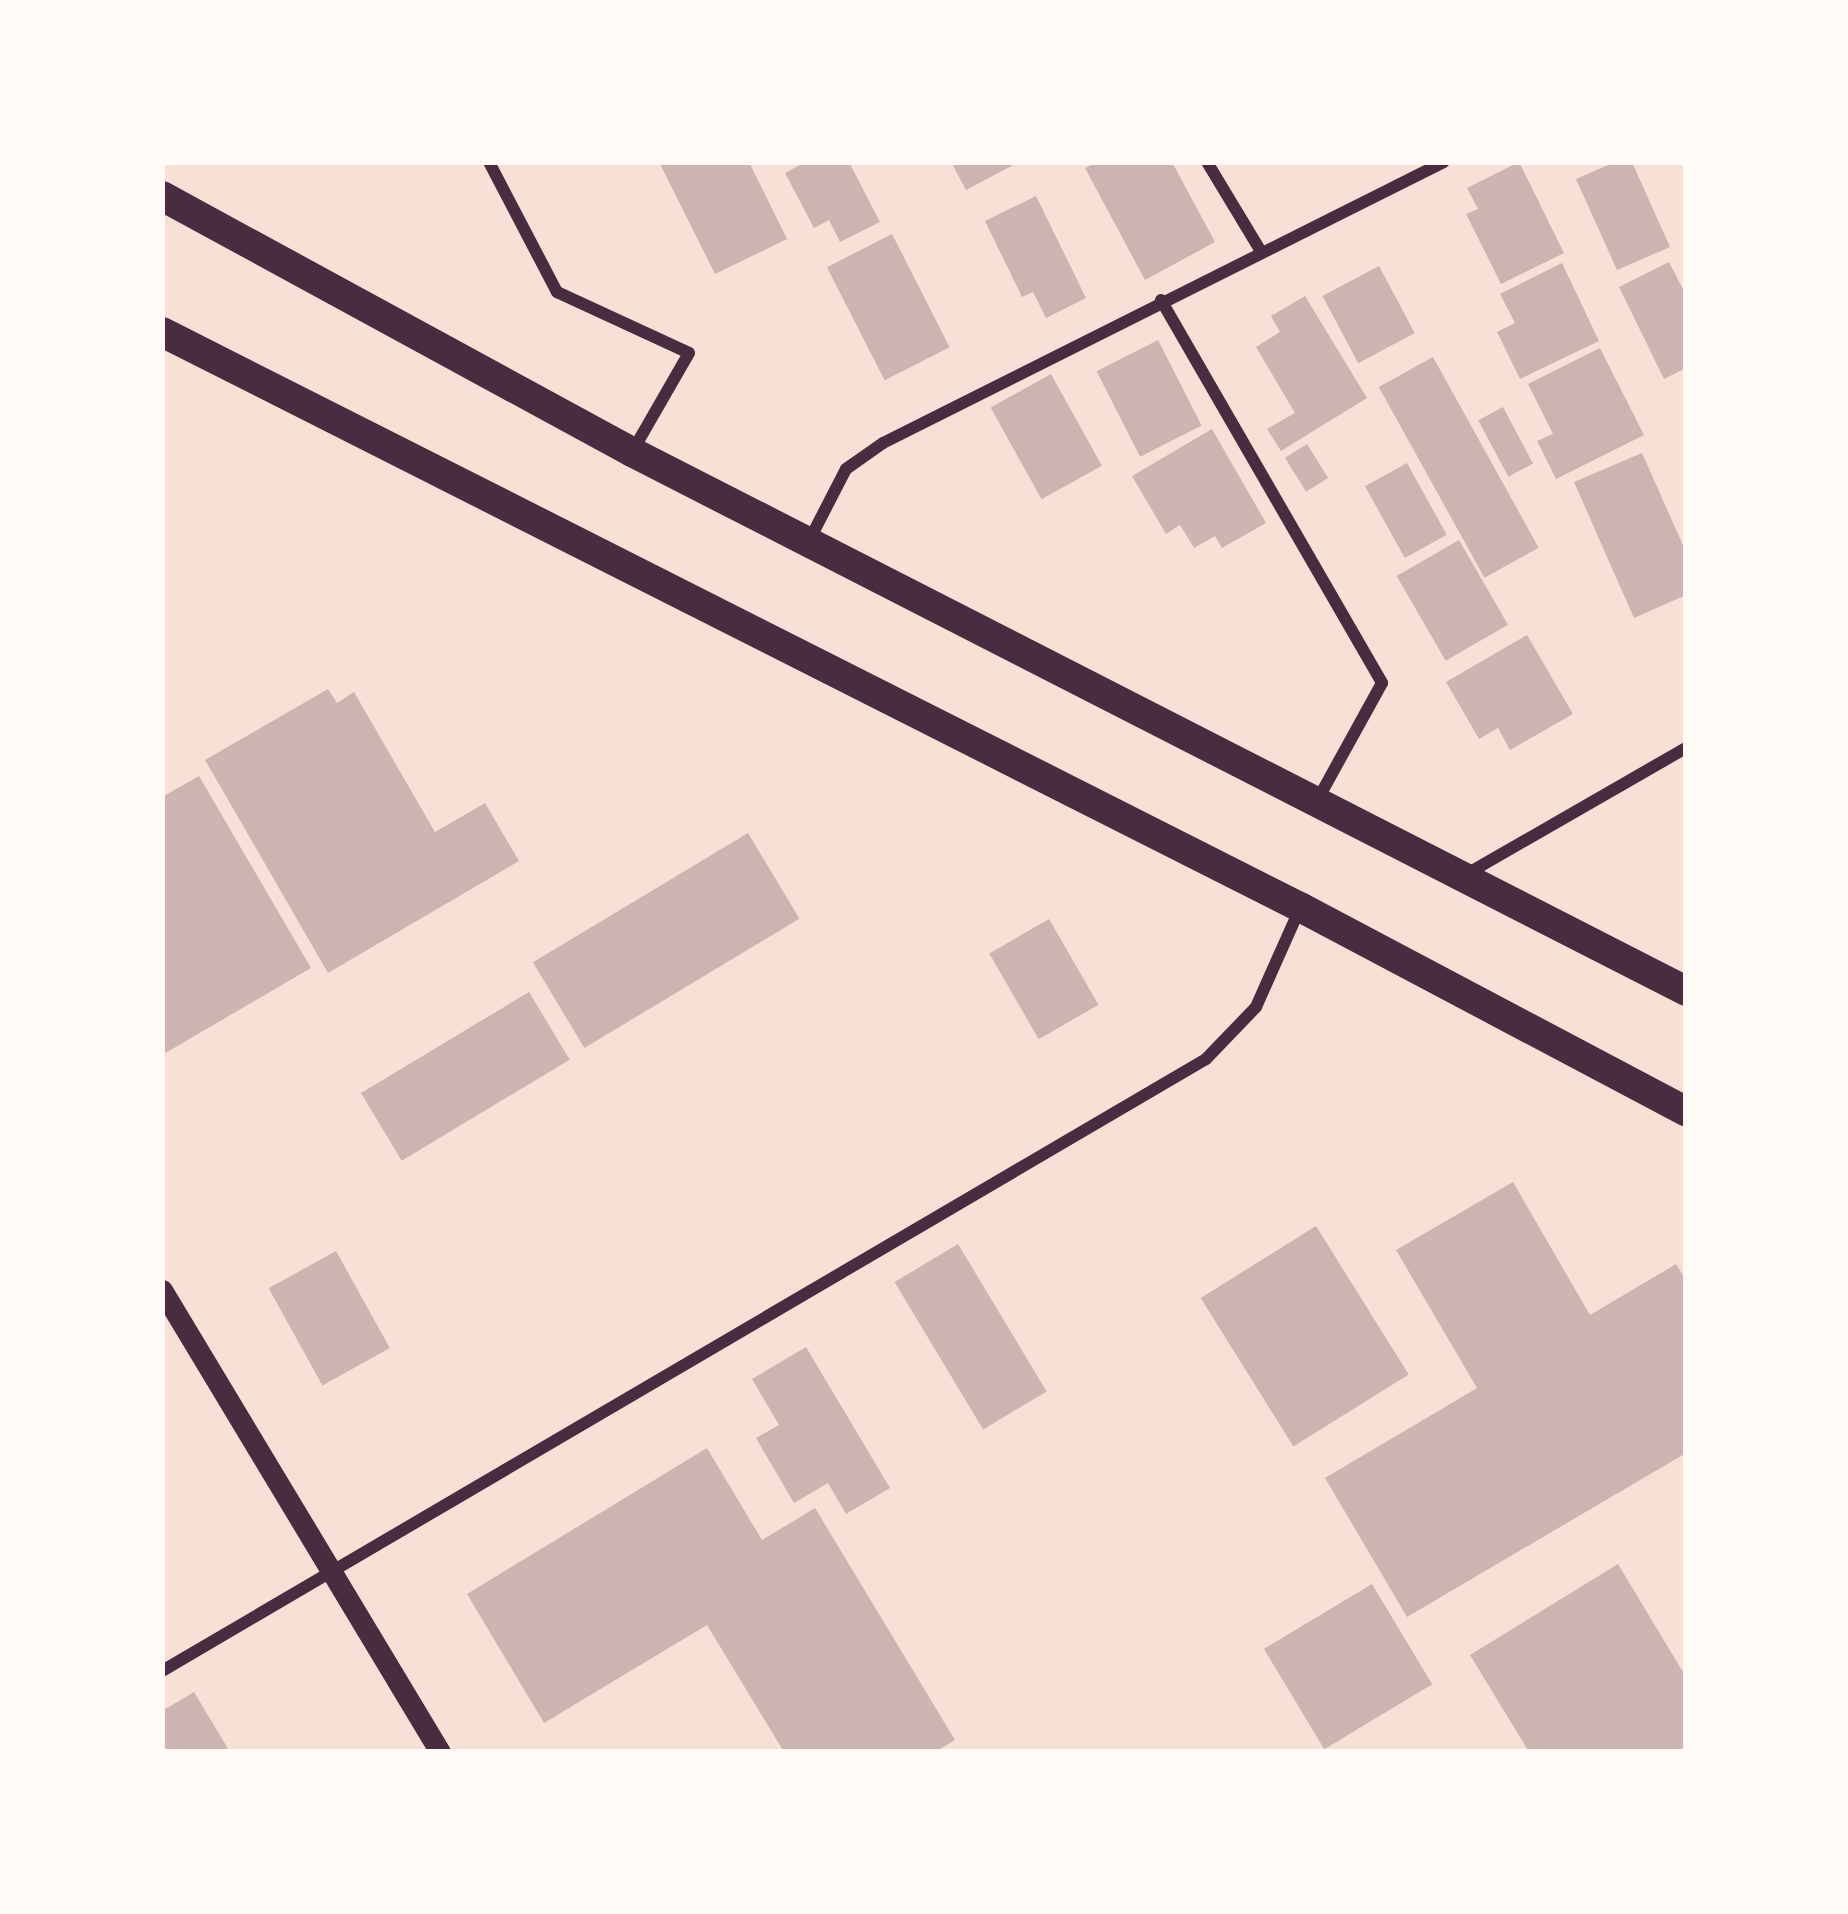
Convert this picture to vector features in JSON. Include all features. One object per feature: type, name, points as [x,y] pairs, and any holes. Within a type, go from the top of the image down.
[{"type":"main road","points":[[162,196],[632,452],[811,537],[1686,991]]},
{"type":"main road","points":[[162,332],[1300,907],[1686,1111]]},
{"type":"street","points":[[489,162],[557,292],[689,353],[632,452]]},
{"type":"street","points":[[1207,162],[1262,253]]},
{"type":"street","points":[[811,537],[846,469],[883,443],[1444,162]]},
{"type":"street","points":[[1161,300],[1382,683],[1319,797]]},
{"type":"street","points":[[1465,875],[1686,748]]},
{"type":"street","points":[[162,1671],[1206,1059],[1256,1007],[1300,907]]},
{"type":"street","points":[[162,1290],[440,1752]]},
{"type":"building","points":[[659,162],[749,162],[787,239],[715,274]]},
{"type":"building","points":[[805,162],[849,162],[880,222],[840,242],[829,220],[814,228],[785,173]]},
{"type":"building","points":[[951,162],[1019,162],[966,190]]},
{"type":"building","points":[[1097,162],[1172,162],[1215,242],[1145,280],[1085,168]]},
{"type":"building","points":[[1519,162],[1564,253],[1501,284],[1466,214],[1478,209],[1467,188]]},
{"type":"building","points":[[1615,162],[1632,162],[1670,247],[1617,270],[1576,179]]},
{"type":"building","points":[[1036,196],[1086,298],[1046,318],[1033,292],[1022,297],[985,221]]},
{"type":"building","points":[[892,234],[950,347],[885,380],[827,267]]},
{"type":"building","points":[[1669,262],[1686,295],[1686,368],[1664,379],[1619,287]]},
{"type":"building","points":[[1562,263],[1599,341],[1520,379],[1497,332],[1515,323],[1500,294]]},
{"type":"building","points":[[1379,266],[1415,333],[1358,363],[1322,296]]},
{"type":"building","points":[[1305,296],[1367,398],[1281,451],[1267,429],[1295,413],[1256,347],[1280,332],[1271,316]]},
{"type":"building","points":[[1158,340],[1202,426],[1140,457],[1097,371]]},
{"type":"building","points":[[1600,348],[1644,435],[1556,479],[1537,441],[1553,434],[1528,384]]},
{"type":"building","points":[[1433,357],[1539,548],[1484,578],[1379,387]]},
{"type":"building","points":[[1051,374],[1102,466],[1042,499],[991,407]]},
{"type":"building","points":[[1503,407],[1533,464],[1508,477],[1478,420]]},
{"type":"building","points":[[1212,429],[1266,523],[1222,548],[1215,536],[1194,548],[1180,525],[1166,534],[1132,476]]},
{"type":"building","points":[[1307,444],[1328,478],[1306,492],[1285,458]]},
{"type":"building","points":[[1642,453],[1686,552],[1686,595],[1634,618],[1574,482]]},
{"type":"building","points":[[1407,463],[1447,535],[1405,558],[1365,486]]},
{"type":"building","points":[[1459,540],[1508,625],[1446,661],[1397,576]]},
{"type":"building","points":[[1527,635],[1573,714],[1510,750],[1498,728],[1479,739],[1446,682]]},
{"type":"building","points":[[328,689],[337,703],[354,692],[435,832],[485,803],[519,861],[328,973],[205,760]]},
{"type":"building","points":[[199,776],[311,968],[162,1055],[162,797]]},
{"type":"building","points":[[748,833],[800,919],[584,1048],[533,962]]},
{"type":"building","points":[[1049,919],[1098,1005],[1039,1039],[989,954]]},
{"type":"building","points":[[529,992],[570,1060],[402,1161],[361,1093]]},
{"type":"building","points":[[1513,1182],[1590,1315],[1676,1264],[1686,1280],[1686,1453],[1407,1617],[1325,1478],[1477,1388],[1396,1250]]},
{"type":"building","points":[[1316,1226],[1409,1374],[1293,1446],[1201,1298]]},
{"type":"building","points":[[958,1244],[1047,1391],[983,1430],[895,1282]]},
{"type":"building","points":[[336,1251],[390,1348],[322,1385],[269,1288]]},
{"type":"building","points":[[806,1347],[890,1488],[846,1514],[828,1483],[794,1503],[756,1438],[779,1425],[752,1379]]},
{"type":"building","points":[[707,1448],[762,1540],[815,1508],[955,1740],[935,1752],[784,1752],[707,1625],[544,1723],[467,1594]]},
{"type":"building","points":[[1618,1564],[1686,1677],[1686,1752],[1529,1752],[1470,1655]]},
{"type":"building","points":[[1372,1584],[1432,1684],[1324,1749],[1264,1649]]},
{"type":"building","points":[[194,1692],[230,1752],[162,1752],[162,1711]]}]
